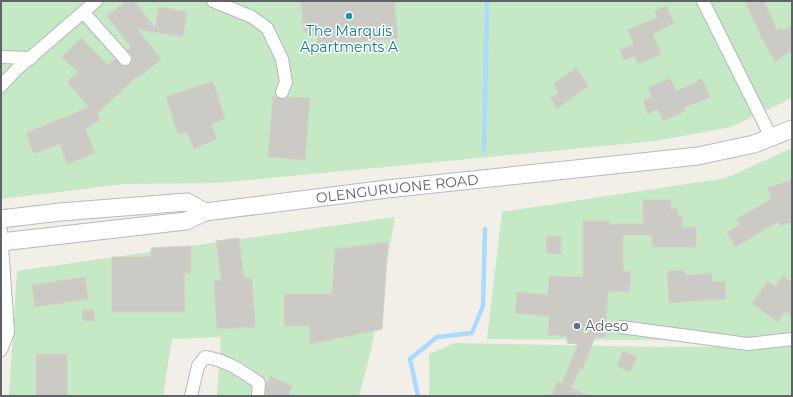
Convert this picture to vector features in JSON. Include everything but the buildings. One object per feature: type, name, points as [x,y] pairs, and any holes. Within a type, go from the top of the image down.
[{"type":"street","points":[[1,86],[96,1]]},
{"type":"street","points":[[213,1],[252,17],[267,28],[282,58],[286,82],[282,92]]},
{"type":"street","points":[[703,1],[772,137]]},
{"type":"street","points":[[83,12],[125,59]]},
{"type":"street","points":[[1,57],[31,58]]},
{"type":"street","name":"OLENGURUONE ROAD","points":[[1,238],[186,221],[205,212],[388,189],[698,156],[754,144],[792,129]]},
{"type":"street","points":[[1,219],[60,212],[187,202],[205,212]]},
{"type":"street","points":[[1,238],[8,332],[1,350]]},
{"type":"street","points":[[621,327],[748,344],[792,339]]},
{"type":"street","points":[[192,396],[198,366],[205,357],[213,358],[232,365],[259,383],[258,396]]},
{"type":"green space","points":[[1,1],[792,1],[792,98],[731,127],[656,141],[217,183],[125,184],[1,199]]},
{"type":"green space","points":[[792,148],[792,341],[487,339],[502,212],[726,178]]},
{"type":"green space","points":[[395,217],[371,350],[359,396],[217,396],[221,337],[172,339],[163,396],[9,396],[17,271]]},
{"type":"green space","points":[[455,343],[656,347],[792,346],[792,396],[429,396],[429,354]]},
{"type":"waterway","points":[[484,150],[487,1]]},
{"type":"waterway","points":[[418,396],[410,359],[437,337],[472,333],[483,306],[485,229]]},
{"type":"place","name":"The Marquis Apartments A","points":[[349,16]]},
{"type":"place","name":"Adeso","points":[[577,326]]}]
